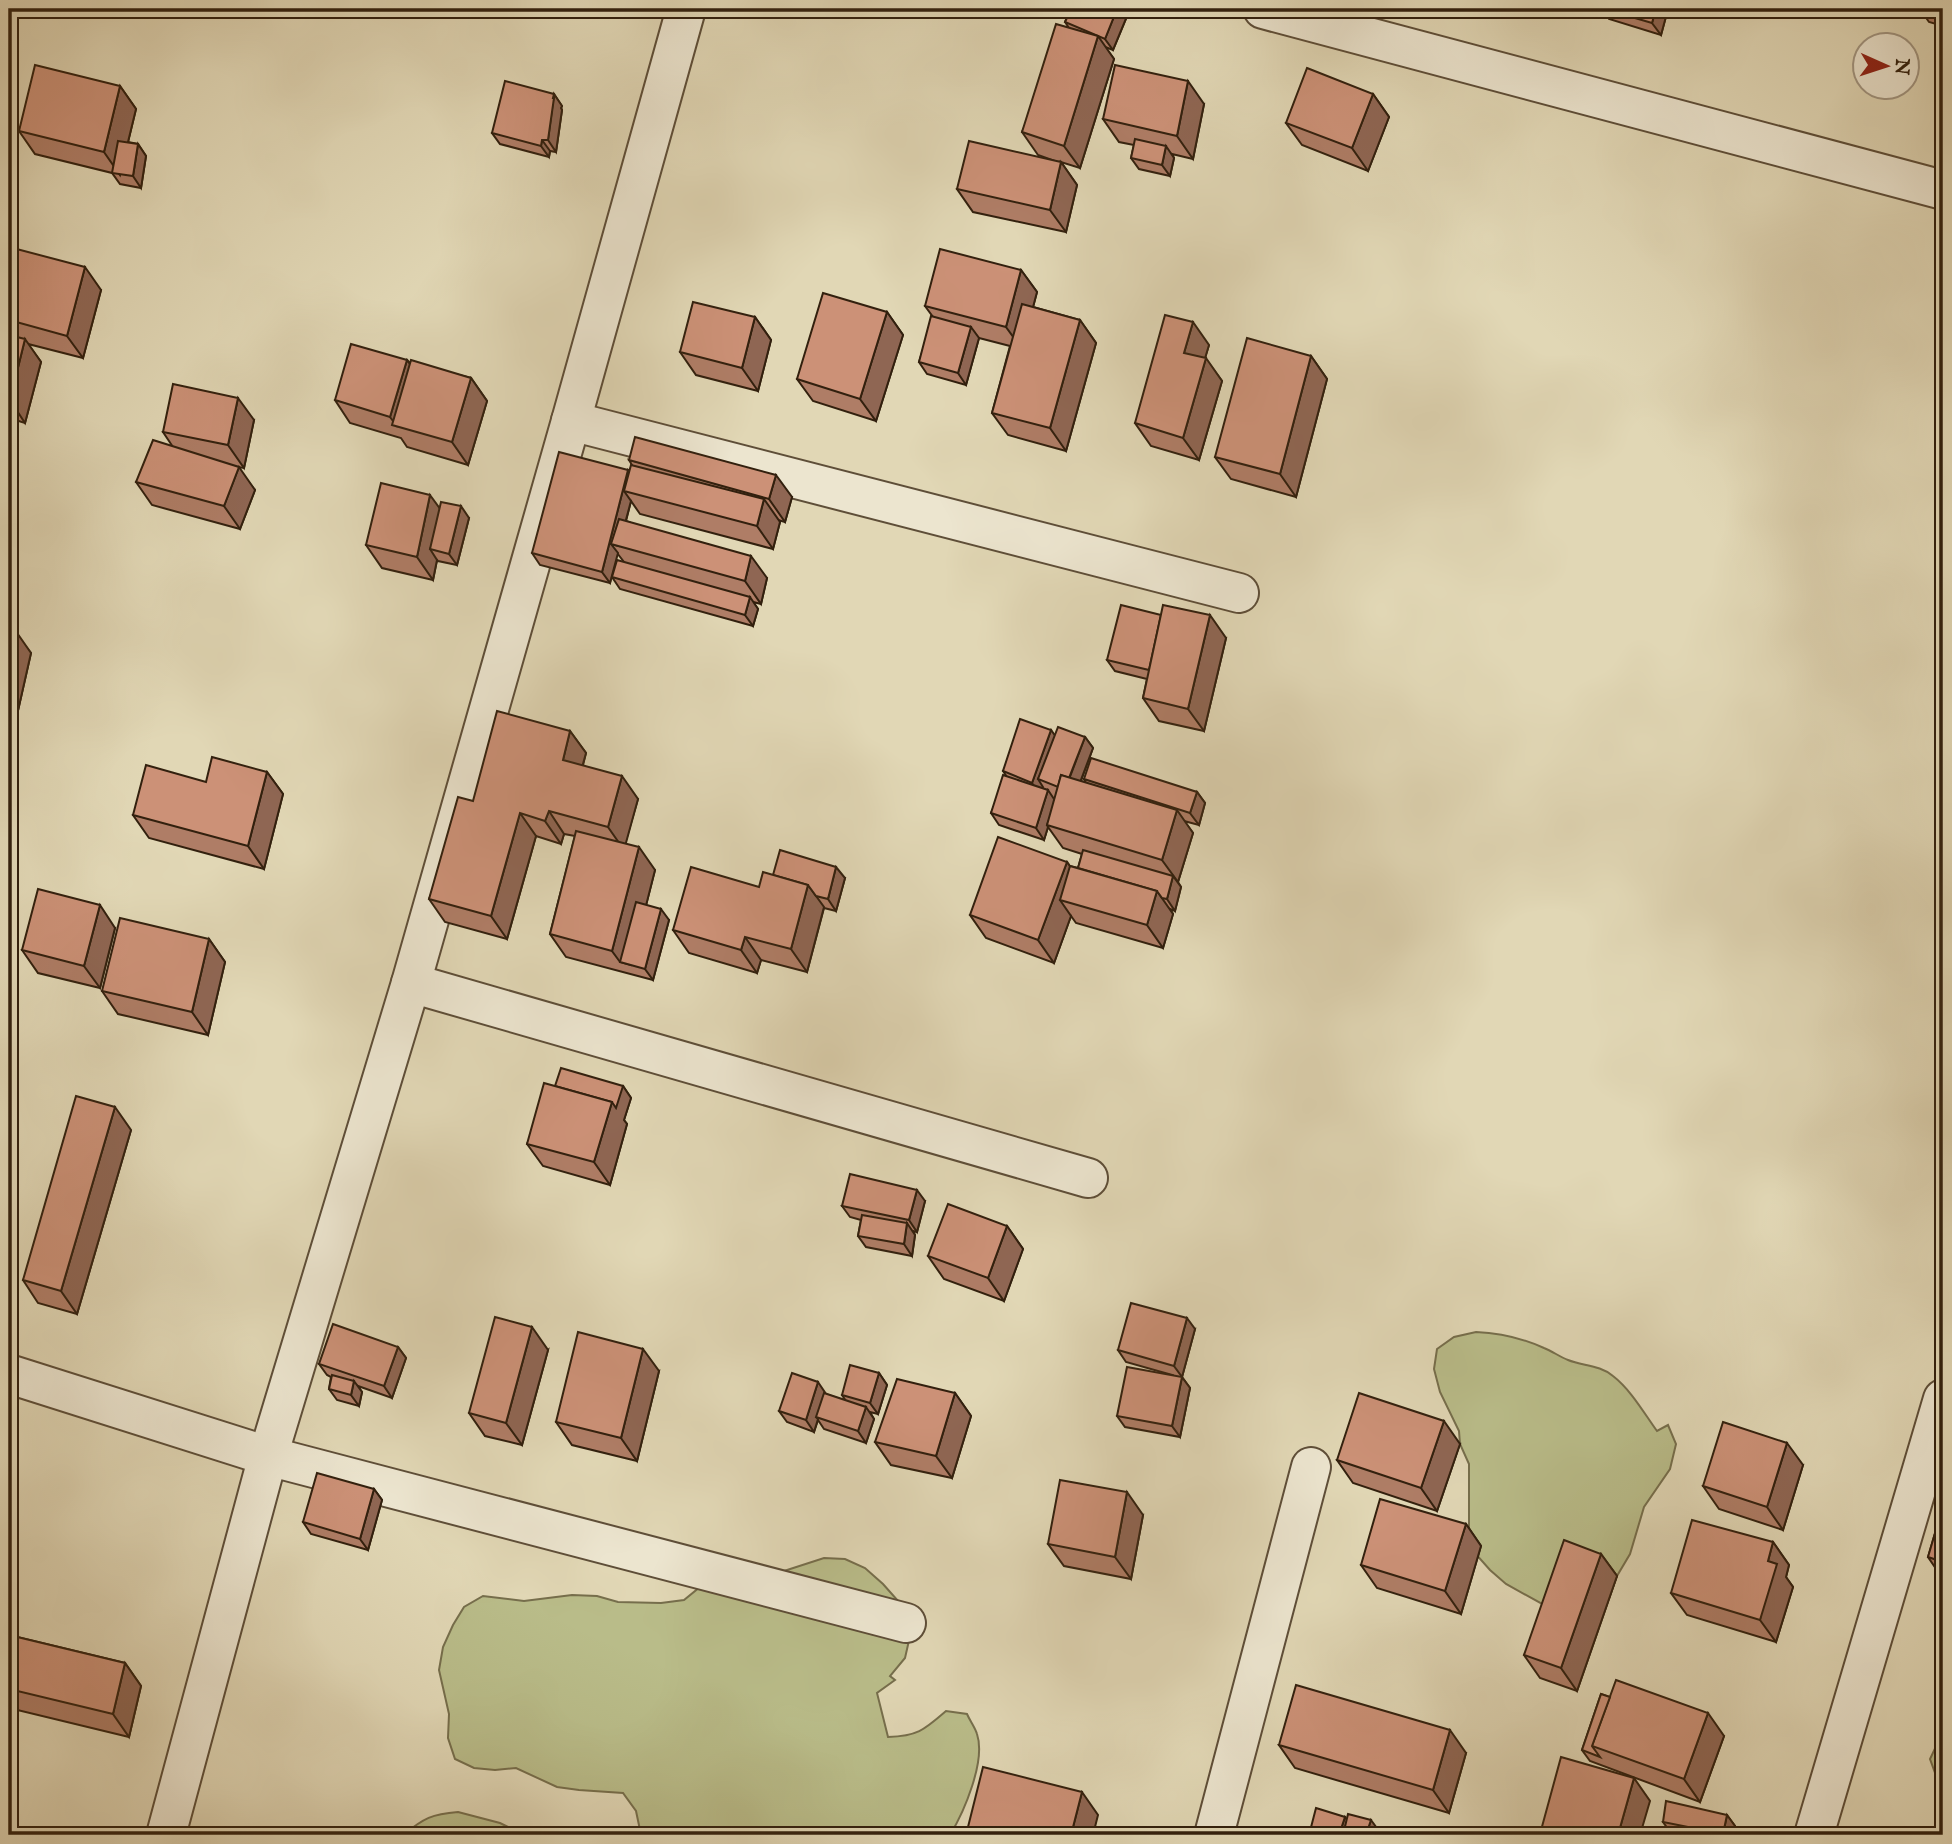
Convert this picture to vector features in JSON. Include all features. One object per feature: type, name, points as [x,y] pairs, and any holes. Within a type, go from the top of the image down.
[{"type":"street","points":[[166,1835],[268,1456],[411,984],[686,9]]},
{"type":"street","points":[[1263,9],[1943,190]]},
{"type":"street","points":[[571,421],[1238,593]]},
{"type":"street","points":[[411,984],[1088,1178]]},
{"type":"street","points":[[9,1374],[268,1456],[906,1623]]},
{"type":"street","points":[[1814,1835],[1937,1443],[1943,1398]]},
{"type":"street","points":[[1214,1835],[1311,1467]]},
{"type":"green space","points":[[1476,1332],[1519,1339],[1568,1360],[1603,1370],[1626,1388],[1657,1431],[1668,1425],[1676,1444],[1670,1469],[1644,1507],[1630,1554],[1617,1576],[1609,1598],[1544,1605],[1506,1584],[1474,1552],[1469,1532],[1469,1464],[1460,1444],[1459,1431],[1440,1392],[1434,1369],[1437,1349],[1454,1337]]},
{"type":"green space","points":[[824,1558],[845,1559],[865,1568],[899,1602],[910,1636],[905,1658],[890,1676],[895,1680],[877,1693],[888,1737],[920,1731],[946,1711],[967,1714],[975,1729],[979,1745],[976,1772],[967,1800],[950,1835],[635,1835],[640,1830],[636,1811],[623,1793],[557,1787],[516,1768],[474,1768],[455,1759],[448,1738],[449,1714],[439,1670],[443,1647],[453,1625],[464,1607],[483,1596],[524,1601],[572,1595],[597,1596],[618,1602],[661,1603],[684,1600],[700,1587],[784,1571]]},
{"type":"green space","points":[[1943,1724],[1943,1783],[1938,1781],[1930,1759]]},
{"type":"green space","points":[[458,1812],[500,1823],[525,1835],[403,1835],[429,1818]]},
{"type":"building","points":[[1071,9],[1117,9],[1105,39],[1065,22]]},
{"type":"building","points":[[1604,9],[1656,9],[1652,23]]},
{"type":"building","points":[[1056,24],[1098,36],[1064,146],[1022,132]]},
{"type":"building","points":[[35,65],[120,86],[104,152],[19,131]]},
{"type":"building","points":[[1115,65],[1188,81],[1177,136],[1103,119]]},
{"type":"building","points":[[1307,68],[1373,94],[1352,148],[1286,123]]},
{"type":"building","points":[[505,81],[554,94],[548,140],[542,140],[541,146],[492,133]]},
{"type":"building","points":[[1135,139],[1166,146],[1162,165],[1131,158]]},
{"type":"building","points":[[118,141],[138,144],[133,176],[112,173]]},
{"type":"building","points":[[969,141],[1061,162],[1050,210],[957,189]]},
{"type":"building","points":[[9,247],[85,267],[67,336],[9,320]]},
{"type":"building","points":[[940,249],[1021,270],[1006,327],[925,306]]},
{"type":"building","points":[[823,293],[887,312],[860,399],[797,379]]},
{"type":"building","points":[[693,302],[755,317],[742,368],[680,352]]},
{"type":"building","points":[[1022,304],[1080,320],[1050,428],[992,413]]},
{"type":"building","points":[[1165,315],[1193,322],[1184,353],[1206,358],[1183,438],[1135,423]]},
{"type":"building","points":[[931,316],[971,327],[958,373],[919,362]]},
{"type":"building","points":[[9,335],[25,339],[10,400],[9,400]]},
{"type":"building","points":[[1247,338],[1311,356],[1280,474],[1215,457]]},
{"type":"building","points":[[351,344],[407,360],[390,417],[335,400]]},
{"type":"building","points":[[411,360],[471,378],[452,442],[392,425]]},
{"type":"building","points":[[173,384],[238,398],[228,445],[163,432]]},
{"type":"building","points":[[635,437],[776,475],[769,499],[629,460]]},
{"type":"building","points":[[153,440],[239,467],[224,506],[136,482]]},
{"type":"building","points":[[559,452],[628,470],[602,572],[532,553]]},
{"type":"building","points":[[631,465],[764,499],[757,526],[624,491]]},
{"type":"building","points":[[381,483],[430,495],[417,557],[366,545]]},
{"type":"building","points":[[441,502],[461,506],[449,554],[430,549]]},
{"type":"building","points":[[619,519],[751,556],[745,581],[611,544]]},
{"type":"building","points":[[617,560],[750,597],[745,615],[612,577]]},
{"type":"building","points":[[1121,605],[1161,615],[1149,670],[1107,660]]},
{"type":"building","points":[[1163,605],[1210,615],[1188,709],[1143,698]]},
{"type":"building","points":[[9,628],[15,630],[9,658]]},
{"type":"building","points":[[497,711],[570,731],[563,760],[622,776],[608,827],[549,811],[545,821],[520,813],[491,916],[429,899],[458,797],[473,801]]},
{"type":"building","points":[[1020,719],[1051,730],[1032,783],[1003,771]]},
{"type":"building","points":[[1058,727],[1085,737],[1069,778],[1061,775],[1058,787],[1038,779]]},
{"type":"building","points":[[212,757],[267,772],[248,846],[133,815],[146,765],[206,782]]},
{"type":"building","points":[[1091,758],[1197,792],[1190,813],[1084,779]]},
{"type":"building","points":[[1003,775],[1048,790],[1036,828],[991,813]]},
{"type":"building","points":[[1061,775],[1177,810],[1162,860],[1047,825]]},
{"type":"building","points":[[576,831],[639,847],[612,951],[550,934]]},
{"type":"building","points":[[998,837],[1067,862],[1038,940],[970,915]]},
{"type":"building","points":[[780,850],[836,867],[828,899],[816,896],[808,885],[773,875]]},
{"type":"building","points":[[1083,850],[1173,876],[1167,899],[1162,898],[1157,891],[1078,868]]},
{"type":"building","points":[[1070,866],[1157,891],[1147,925],[1060,900]]},
{"type":"building","points":[[691,867],[759,887],[763,872],[808,885],[791,949],[745,937],[741,950],[673,930]]},
{"type":"building","points":[[38,889],[100,905],[84,966],[22,950]]},
{"type":"building","points":[[636,902],[661,909],[645,969],[620,962]]},
{"type":"building","points":[[120,918],[209,939],[192,1012],[102,991]]},
{"type":"building","points":[[561,1068],[623,1086],[616,1108],[612,1102],[555,1086]]},
{"type":"building","points":[[544,1083],[612,1102],[594,1162],[527,1144]]},
{"type":"building","points":[[76,1096],[115,1107],[61,1291],[23,1280]]},
{"type":"building","points":[[850,1174],[917,1190],[909,1220],[842,1206]]},
{"type":"building","points":[[948,1204],[1007,1226],[988,1278],[928,1256]]},
{"type":"building","points":[[862,1215],[907,1223],[904,1244],[858,1236]]},
{"type":"building","points":[[1131,1303],[1187,1318],[1174,1366],[1118,1350]]},
{"type":"building","points":[[495,1317],[532,1327],[506,1423],[469,1413]]},
{"type":"building","points":[[333,1324],[398,1347],[384,1386],[319,1364]]},
{"type":"building","points":[[578,1332],[643,1349],[621,1438],[556,1422]]},
{"type":"building","points":[[850,1365],[879,1373],[870,1403],[842,1395]]},
{"type":"building","points":[[1127,1367],[1182,1377],[1172,1426],[1117,1416]]},
{"type":"building","points":[[792,1373],[818,1382],[806,1420],[779,1411]]},
{"type":"building","points":[[332,1375],[354,1381],[351,1395],[329,1389]]},
{"type":"building","points":[[897,1379],[955,1393],[936,1456],[875,1442]]},
{"type":"building","points":[[824,1393],[866,1407],[858,1431],[816,1417]]},
{"type":"building","points":[[1359,1393],[1444,1421],[1421,1488],[1337,1460]]},
{"type":"building","points":[[1723,1422],[1787,1443],[1767,1507],[1703,1486]]},
{"type":"building","points":[[317,1473],[374,1489],[360,1539],[303,1522]]},
{"type":"building","points":[[1060,1480],[1127,1492],[1115,1557],[1048,1544]]},
{"type":"building","points":[[1380,1499],[1466,1524],[1445,1591],[1361,1565]]},
{"type":"building","points":[[1943,1506],[1943,1562],[1928,1557]]},
{"type":"building","points":[[1692,1520],[1773,1542],[1768,1561],[1777,1564],[1760,1620],[1671,1593]]},
{"type":"building","points":[[1564,1540],[1601,1554],[1561,1668],[1524,1655]]},
{"type":"building","points":[[9,1635],[125,1663],[113,1714],[9,1689]]},
{"type":"building","points":[[1616,1680],[1708,1713],[1684,1779],[1592,1746]]},
{"type":"building","points":[[1296,1685],[1450,1730],[1433,1790],[1279,1745]]},
{"type":"building","points":[[1601,1694],[1610,1697],[1592,1746],[1600,1757],[1582,1750]]},
{"type":"building","points":[[1561,1757],[1634,1778],[1618,1835],[1540,1834]]},
{"type":"building","points":[[983,1767],[1082,1792],[1071,1835],[966,1835]]},
{"type":"building","points":[[1666,1801],[1727,1815],[1723,1834],[1663,1822]]},
{"type":"building","points":[[1316,1808],[1345,1817],[1339,1835],[1309,1835]]},
{"type":"building","points":[[1348,1814],[1371,1820],[1366,1835],[1343,1835]]},
{"type":"building","points":[[9,1828],[31,1835],[9,1835]]}]
